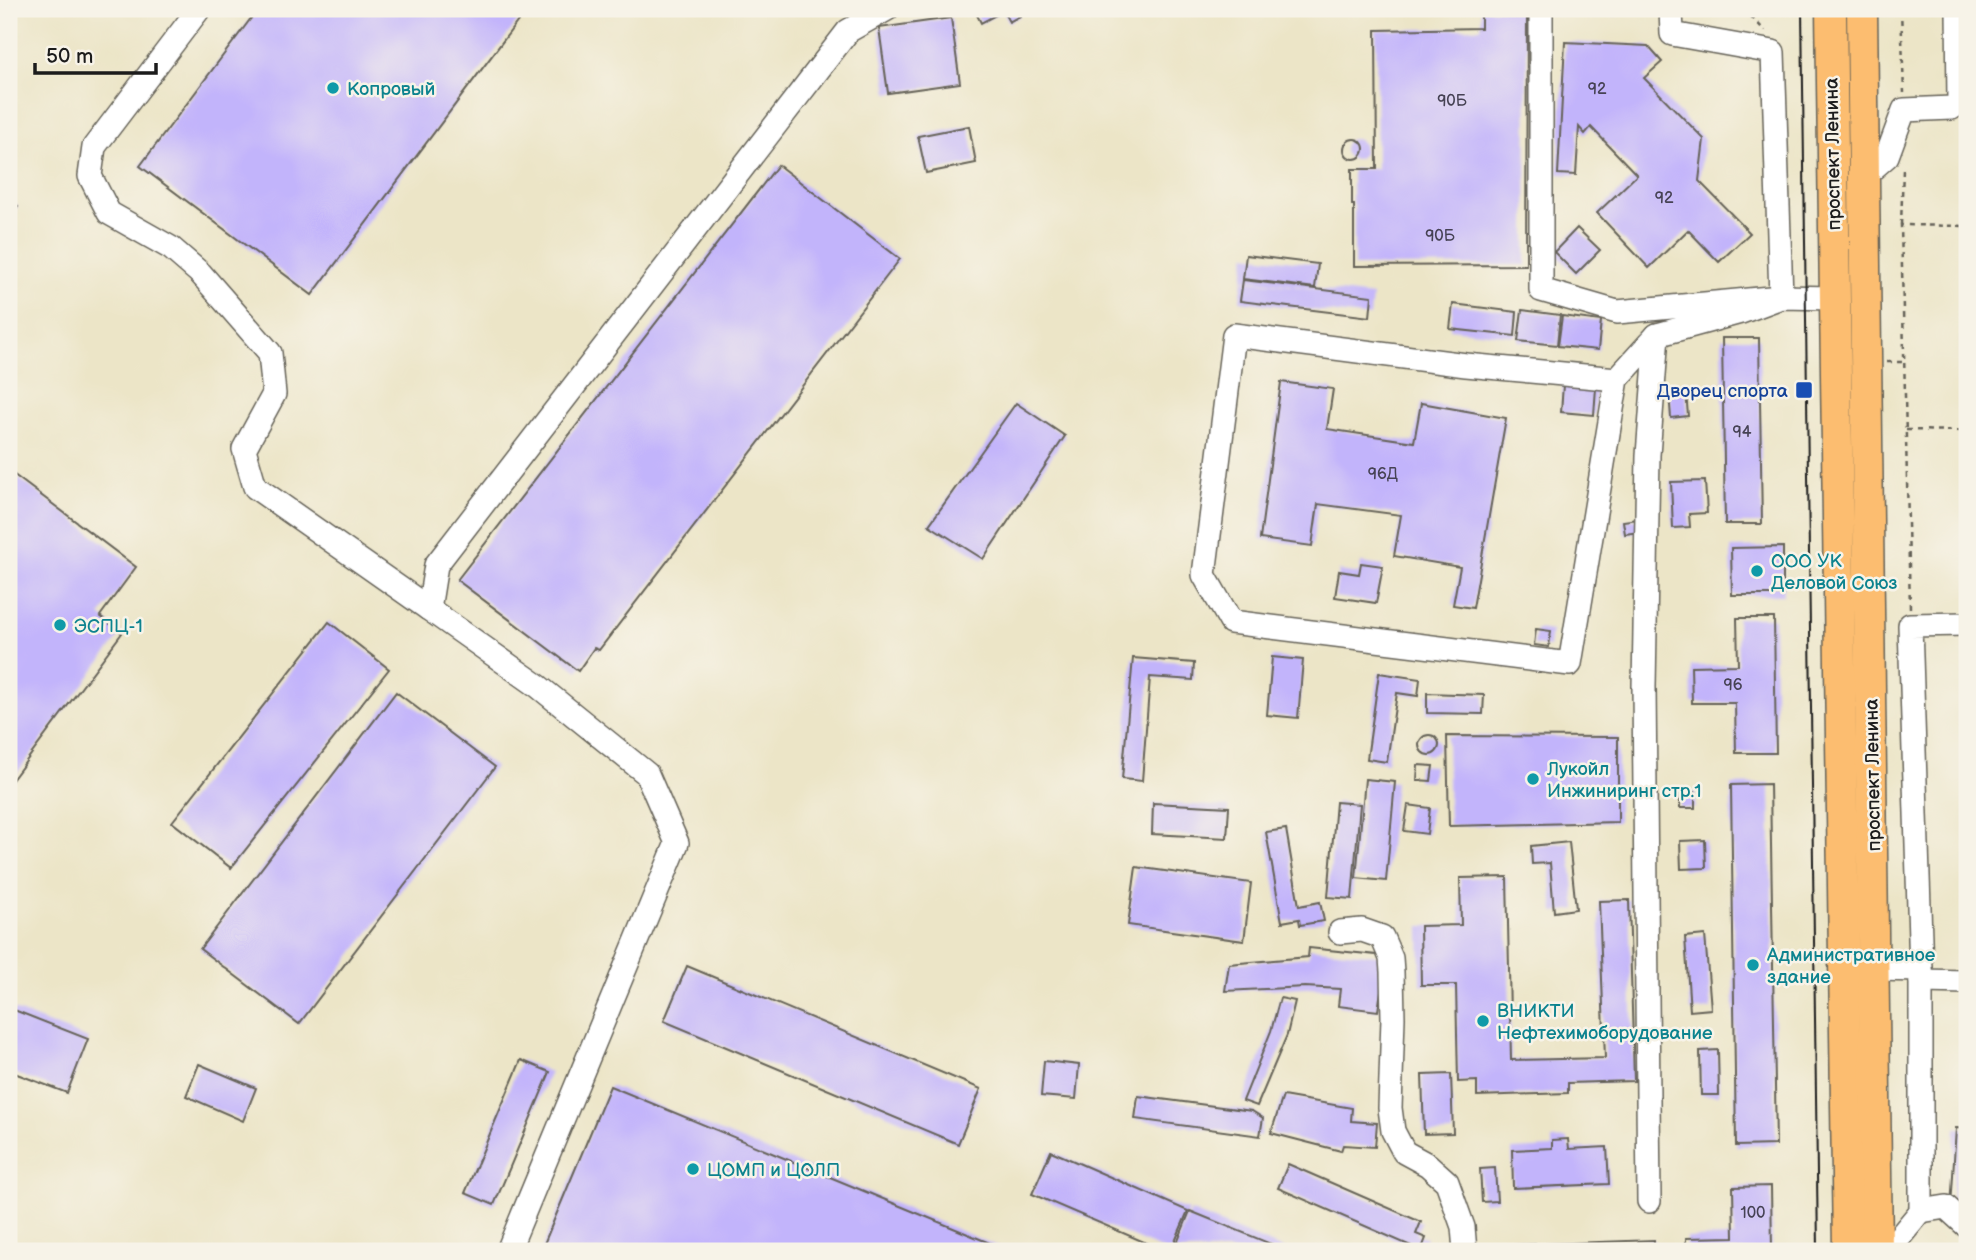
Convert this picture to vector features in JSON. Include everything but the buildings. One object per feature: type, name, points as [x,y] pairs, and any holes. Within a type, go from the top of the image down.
[{"type":"main road","name":"проспект Ленина","points":[[1831,9],[1848,1251]]},
{"type":"main road","name":"проспект Ленина","points":[[1862,9],[1875,969],[1889,1246]]},
{"type":"main road","points":[[1834,298],[1865,298]]},
{"type":"lane","points":[[199,9],[94,147],[90,176],[109,213],[171,248],[191,265],[270,353],[274,394],[244,449],[255,487],[538,686],[646,774],[677,842],[508,1251]]},
{"type":"lane","points":[[429,609],[436,565],[848,31],[887,9]]},
{"type":"lane","points":[[1541,9],[1541,290],[1617,312],[1781,297],[1834,298]]},
{"type":"lane","points":[[1671,9],[1672,34],[1773,52],[1781,297]]},
{"type":"lane","points":[[1863,177],[1887,156],[1904,110],[1952,108],[1959,102],[1958,9]]},
{"type":"lane","points":[[1617,379],[1466,365],[1234,335],[1204,575],[1231,622],[1570,664],[1617,379],[1657,335],[1741,312],[1781,297]]},
{"type":"lane","points":[[1649,1201],[1644,687],[1648,455],[1657,335]]},
{"type":"lane","points":[[1921,1211],[1921,976],[1910,625],[1967,624]]},
{"type":"lane","points":[[1340,932],[1362,930],[1382,937],[1391,958],[1393,1018],[1390,1108],[1393,1131],[1404,1152],[1428,1165],[1447,1182],[1463,1227],[1465,1251]]},
{"type":"lane","points":[[1875,969],[1967,982]]},
{"type":"lane","points":[[1889,1246],[1921,1211],[1946,1208],[1967,1226]]},
{"type":"path","points":[[1900,9],[1904,110]]},
{"type":"path","points":[[1910,625],[1901,225],[1966,226],[1967,344]]},
{"type":"path","points":[[1906,430],[1967,431]]},
{"type":"tram line","points":[[1802,9],[1818,1251]]},
{"type":"place","name":"Копровый","points":[[333,88]]},
{"type":"place","name":"Дворец спорта","points":[[1804,390]]},
{"type":"place","name":"ООО УК Деловой Союз","points":[[1757,571]]},
{"type":"place","name":"ЭСПЦ-1","points":[[60,625]]},
{"type":"place","name":"Лукойл Инжиниринг стр.1","points":[[1533,779]]},
{"type":"place","name":"Административное здание","points":[[1753,965]]},
{"type":"place","name":"ВНИКТИ Нефтехимоборудование","points":[[1483,1021]]},
{"type":"place","name":"ЦОМП и ЦОЛП","points":[[693,1169]]}]
